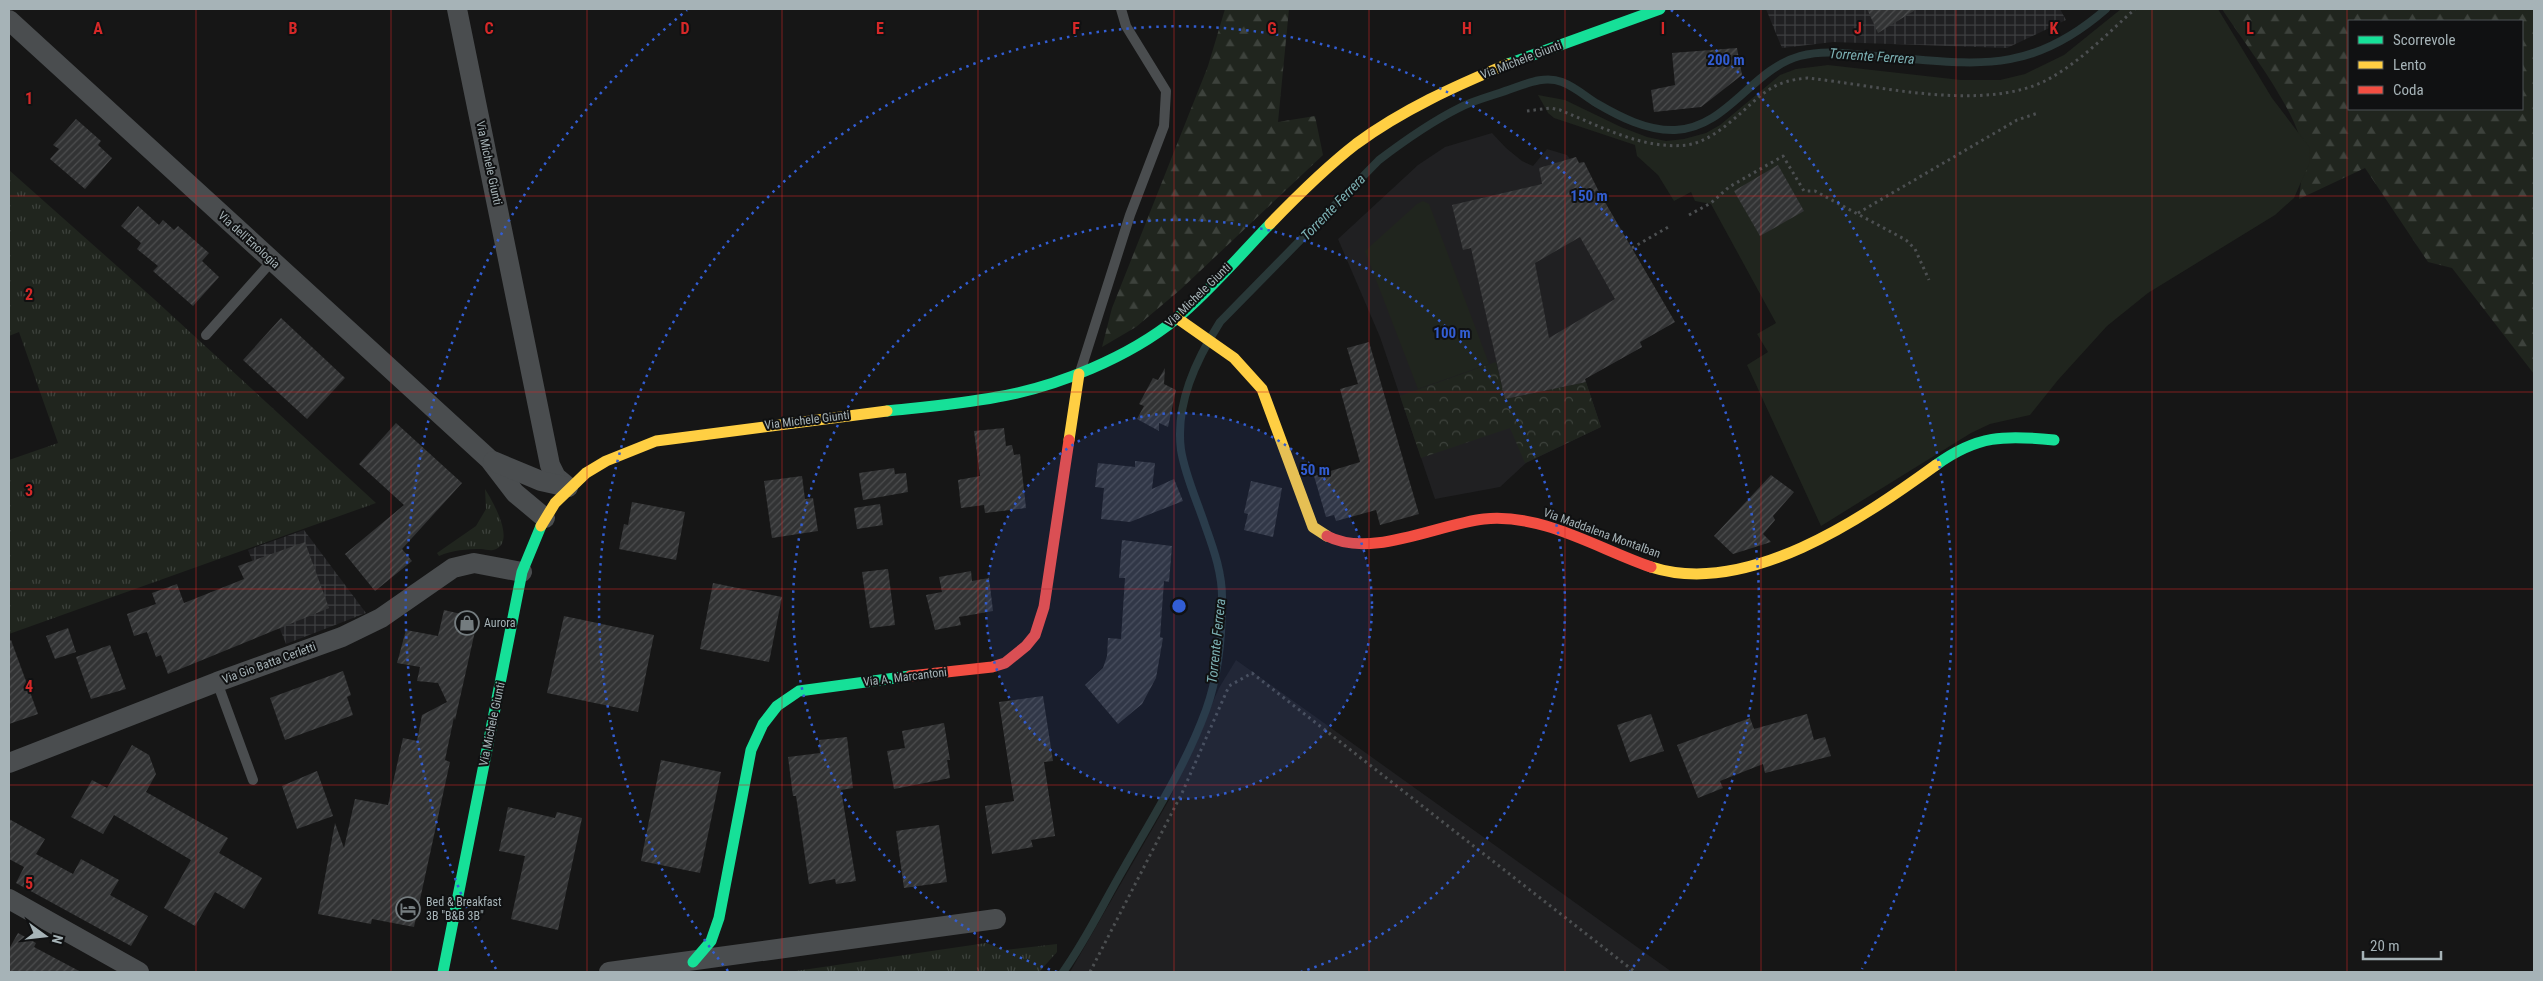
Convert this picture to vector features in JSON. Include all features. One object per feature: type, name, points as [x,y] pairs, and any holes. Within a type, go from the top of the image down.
[{"type":"street","name":"Via Michele Giunti","points":[[457,9],[550,465],[556,477],[568,487]]},
{"type":"street","name":"Via Michele Giunti","points":[[443,972],[522,572],[536,534],[545,518],[568,487],[587,471],[618,453],[656,441],[998,397],[1079,374],[1148,340],[1177,318],[1321,175],[1375,131],[1415,106],[1456,85],[1507,64],[1660,9]]},
{"type":"street","name":"Via dell'Enologia","points":[[9,20],[489,458],[515,493],[545,518]]},
{"type":"street","name":"Via Maddalena Montalban","points":[[1177,318],[1237,358],[1252,374],[1262,389],[1313,527],[1321,535],[1341,542],[1387,540],[1483,519],[1515,519],[1555,528],[1677,573],[1715,574],[1753,564],[1817,540],[1894,496],[1972,444],[1990,439],[2010,437],[2054,440]]},
{"type":"street","name":"Via A. Marcantoni","points":[[693,962],[711,941],[719,918],[752,750],[763,724],[777,706],[799,691],[879,679],[992,667],[1016,656],[1035,634],[1044,607],[1079,374]]},
{"type":"street","name":"Via dell'Enologia","points":[[489,458],[541,481],[568,487]]},
{"type":"street","name":"Via Gio Batta Cerletti","points":[[9,763],[360,629],[381,618],[453,568],[474,563],[522,572]]},
{"type":"street","points":[[9,899],[140,972]]},
{"type":"street","points":[[608,972],[693,962],[996,919]]},
{"type":"lane","points":[[1079,374],[1130,216],[1164,126],[1166,91],[1126,26],[1121,9]]},
{"type":"lane","points":[[206,336],[272,261]]},
{"type":"lane","points":[[217,682],[252,780]]},
{"type":"path","points":[[1527,111],[1550,108],[1560,110],[1644,142],[1688,145],[1714,134],[1762,94],[1787,80],[1816,78],[1952,96],[2005,93],[2048,79],[2103,40],[2135,9]]},
{"type":"path","points":[[1858,213],[2017,120],[2038,113]]},
{"type":"path","points":[[1689,215],[1711,203],[1729,187],[1783,156],[1804,191],[1815,192],[1906,240],[1915,249],[1929,280]]},
{"type":"path","points":[[1632,248],[1670,226]]},
{"type":"path","points":[[1090,972],[1182,792],[1229,686],[1252,673],[1635,972]]},
{"type":"shaded area","points":[[1766,9],[2060,9],[2066,20],[2007,48],[1833,42],[1782,48]]},
{"type":"shaded area","points":[[1492,133],[1522,161],[1533,166],[1547,149],[1567,155],[1570,159],[1576,157],[1579,163],[1584,162],[1599,192],[1675,322],[1640,342],[1642,347],[1585,379],[1601,427],[1526,463],[1500,487],[1435,499],[1380,337],[1338,239],[1418,165],[1445,147]]},
{"type":"shaded area","points":[[304,530],[366,613],[286,644],[248,550]]},
{"type":"shaded area","points":[[1236,660],[1672,972],[1070,972],[1169,800],[1219,688]]},
{"type":"green space","points":[[1225,9],[1289,9],[1278,122],[1315,116],[1323,155],[1180,290],[1136,327],[1102,347],[1112,308],[1208,66]]},
{"type":"green space","points":[[2121,9],[2218,9],[2272,98],[2310,148],[2309,164],[2294,198],[2275,215],[2148,293],[2107,326],[2058,380],[2030,415],[1990,424],[1971,433],[1821,526],[1747,365],[1768,352],[1757,334],[1776,323],[1711,204],[1695,201],[1691,192],[1674,201],[1658,175],[1637,156],[1635,145],[1554,118],[1548,113],[1538,95],[1565,100],[1621,127],[1647,137],[1666,141],[1684,139],[1706,133],[1720,125],[1780,75],[1796,69],[1828,65],[1961,80],[2000,80],[2025,74],[2064,55]]},
{"type":"green space","points":[[2222,9],[2534,9],[2534,374],[2452,268],[2428,262],[2365,168],[2299,199],[2303,153],[2300,138],[2286,106]]},
{"type":"green space","points":[[9,170],[154,299],[376,503],[9,634],[9,460],[58,443],[19,332],[9,336]]},
{"type":"green space","points":[[1423,201],[1429,204],[1489,364],[1418,389],[1365,251],[1417,204]]},
{"type":"green space","points":[[1496,362],[1505,399],[1586,382],[1601,427],[1525,463],[1510,428],[1421,458],[1400,396]]},
{"type":"green space","points":[[485,489],[501,521],[503,539],[500,546],[493,550],[465,550],[449,552],[439,556],[437,553],[476,526],[486,509]]},
{"type":"green space","points":[[986,943],[1005,950],[1057,944],[1057,952],[1039,972],[789,972]]},
{"type":"building","points":[[1867,9],[1917,9],[1878,33]]},
{"type":"building","points":[[1737,48],[1742,75],[1701,107],[1654,112],[1651,90],[1675,85],[1672,53]]},
{"type":"building","points":[[76,119],[101,141],[98,145],[112,158],[85,189],[50,159],[59,149],[53,145]]},
{"type":"building","points":[[1576,157],[1579,163],[1584,162],[1599,192],[1675,322],[1640,342],[1642,347],[1585,379],[1586,382],[1505,399],[1471,248],[1463,250],[1452,205],[1542,184],[1539,168]],"holes":[[[1580,237],[1615,299],[1549,338],[1535,263]]]},
{"type":"building","points":[[1778,165],[1804,211],[1760,236],[1734,191]]},
{"type":"building","points":[[138,206],[159,225],[163,220],[174,230],[178,226],[209,253],[202,261],[219,277],[193,306],[153,271],[158,266],[137,249],[141,243],[121,226]]},
{"type":"building","points":[[281,318],[345,378],[307,419],[243,360]]},
{"type":"building","points":[[1369,342],[1419,514],[1380,525],[1376,510],[1336,521],[1334,515],[1326,517],[1314,476],[1360,462],[1340,389],[1358,384],[1347,348]]},
{"type":"building","points":[[1165,368],[1164,384],[1176,390],[1168,427],[1159,423],[1159,431],[1137,419],[1144,406],[1139,404],[1153,378],[1158,380]]},
{"type":"building","points":[[396,423],[462,483],[402,549],[412,561],[375,591],[345,554],[404,505],[359,464]]},
{"type":"building","points":[[1004,428],[1006,446],[1012,445],[1014,455],[1020,454],[1026,508],[985,513],[984,505],[961,508],[958,480],[980,476],[974,431]]},
{"type":"building","points":[[1135,461],[1155,463],[1152,489],[1174,479],[1183,501],[1130,522],[1101,519],[1104,488],[1095,487],[1098,463],[1135,467]]},
{"type":"building","points":[[894,468],[895,474],[906,473],[908,492],[863,500],[859,473]]},
{"type":"building","points":[[1771,475],[1794,492],[1773,516],[1775,520],[1763,534],[1771,542],[1733,554],[1714,536]]},
{"type":"building","points":[[802,476],[805,499],[813,498],[818,531],[772,538],[764,481]]},
{"type":"building","points":[[1251,481],[1282,488],[1273,537],[1244,530],[1248,514],[1244,513]]},
{"type":"building","points":[[632,502],[685,512],[676,560],[619,549],[624,524],[628,525]]},
{"type":"building","points":[[880,504],[883,525],[857,529],[854,508]]},
{"type":"building","points":[[1122,540],[1172,546],[1169,582],[1164,581],[1160,637],[1163,638],[1156,678],[1142,704],[1118,724],[1085,685],[1103,668],[1107,656],[1108,638],[1121,639],[1125,578],[1119,578]]},
{"type":"building","points":[[305,542],[329,608],[168,674],[161,655],[156,657],[147,632],[134,636],[127,614],[156,604],[152,593],[177,584],[184,603],[244,579],[238,566]]},
{"type":"building","points":[[888,569],[895,625],[870,628],[862,572]]},
{"type":"building","points":[[971,571],[972,581],[989,578],[993,611],[959,617],[961,625],[935,630],[926,595],[942,592],[939,577]]},
{"type":"building","points":[[713,583],[782,597],[769,662],[700,649]]},
{"type":"building","points":[[444,610],[478,618],[445,760],[450,762],[414,927],[372,919],[371,924],[318,914],[335,823],[344,848],[355,799],[388,805],[403,738],[417,741],[422,715],[447,702],[438,683],[417,681],[420,667],[397,663],[406,630],[438,636]]},
{"type":"building","points":[[564,616],[654,635],[638,712],[547,693]]},
{"type":"building","points":[[68,628],[76,652],[55,659],[46,636]]},
{"type":"building","points":[[11,640],[38,714],[9,724],[9,641]]},
{"type":"building","points":[[110,645],[126,689],[91,699],[76,657]]},
{"type":"building","points":[[343,671],[351,695],[347,697],[353,715],[285,740],[270,698]]},
{"type":"building","points":[[1043,696],[1053,761],[1044,762],[1055,836],[1031,840],[1033,847],[992,854],[985,806],[1014,801],[999,702]]},
{"type":"building","points":[[1651,714],[1664,751],[1630,762],[1617,725]]},
{"type":"building","points":[[1807,714],[1814,740],[1825,737],[1831,756],[1765,773],[1763,764],[1720,781],[1723,788],[1698,798],[1677,745],[1750,718],[1754,729]]},
{"type":"building","points":[[944,723],[950,760],[947,760],[950,778],[894,789],[887,751],[905,748],[902,731]]},
{"type":"building","points":[[847,737],[853,788],[841,790],[856,881],[836,884],[835,879],[809,884],[796,796],[793,796],[788,757],[820,753],[819,740]]},
{"type":"building","points":[[132,745],[149,755],[156,774],[146,792],[228,838],[219,853],[262,878],[244,909],[215,892],[195,926],[164,908],[191,860],[114,815],[103,834],[71,817],[92,780],[107,788]]},
{"type":"building","points":[[661,760],[721,772],[700,873],[641,861]]},
{"type":"building","points":[[317,771],[333,816],[297,829],[282,786]]},
{"type":"building","points":[[508,807],[555,818],[557,812],[582,818],[558,930],[511,919],[525,856],[499,851]]},
{"type":"building","points":[[9,819],[45,839],[36,854],[73,874],[81,859],[119,880],[110,895],[148,916],[131,946],[16,883],[24,867],[9,859]]},
{"type":"building","points":[[939,825],[947,882],[904,888],[896,831]]},
{"type":"building","points":[[18,933],[36,943],[34,947],[81,972],[9,972],[9,949]]},
{"type":"waterway","name":"Torrente Ferrera","points":[[1063,972],[1087,934],[1179,771],[1198,730],[1214,684],[1220,643],[1222,592],[1215,553],[1188,478],[1181,450],[1181,416],[1189,383],[1203,352],[1220,322],[1379,160],[1418,132],[1459,108],[1477,100],[1535,81],[1548,79],[1562,82],[1624,118],[1644,126],[1675,130],[1693,127],[1710,119],[1768,73],[1783,63],[1800,56],[1838,53],[1941,61],[1997,61],[2024,56],[2050,46],[2077,31],[2106,9]]},
{"type":"traffic: fast","points":[[1508,64],[1660,9]]},
{"type":"traffic: fast","points":[[887,411],[970,402],[1020,392],[1068,378],[1115,358],[1157,333],[1188,309],[1270,224]]},
{"type":"traffic: fast","points":[[1936,465],[1965,448],[1992,439],[2054,440]]},
{"type":"traffic: fast","points":[[443,972],[522,572],[541,526]]},
{"type":"traffic: fast","points":[[693,962],[711,941],[719,918],[751,750],[763,724],[777,706],[799,691],[910,676]]},
{"type":"traffic: slow","points":[[1270,224],[1322,172],[1356,144],[1410,110],[1468,81],[1508,64]]},
{"type":"traffic: slow","points":[[1177,318],[1234,358],[1262,389],[1313,527],[1327,536]]},
{"type":"traffic: slow","points":[[1069,440],[1079,374]]},
{"type":"traffic: slow","points":[[541,526],[555,503],[586,473],[606,461],[656,441],[887,411]]},
{"type":"traffic: slow","points":[[1651,567],[1688,574],[1726,572],[1764,562],[1802,547],[1839,529],[1874,508],[1936,465]]},
{"type":"traffic: jam","points":[[910,676],[992,667],[1005,663],[1026,646],[1035,635],[1044,607],[1069,440]]},
{"type":"traffic: jam","points":[[1327,536],[1344,542],[1364,544],[1405,538],[1484,519],[1528,521],[1570,534],[1651,567]]},
{"type":"place","name":"Aurora","points":[[467,623]]},
{"type":"place","name":"Bed & Breakfast 3B \"B&B 3B\"","points":[[408,909]]}]
